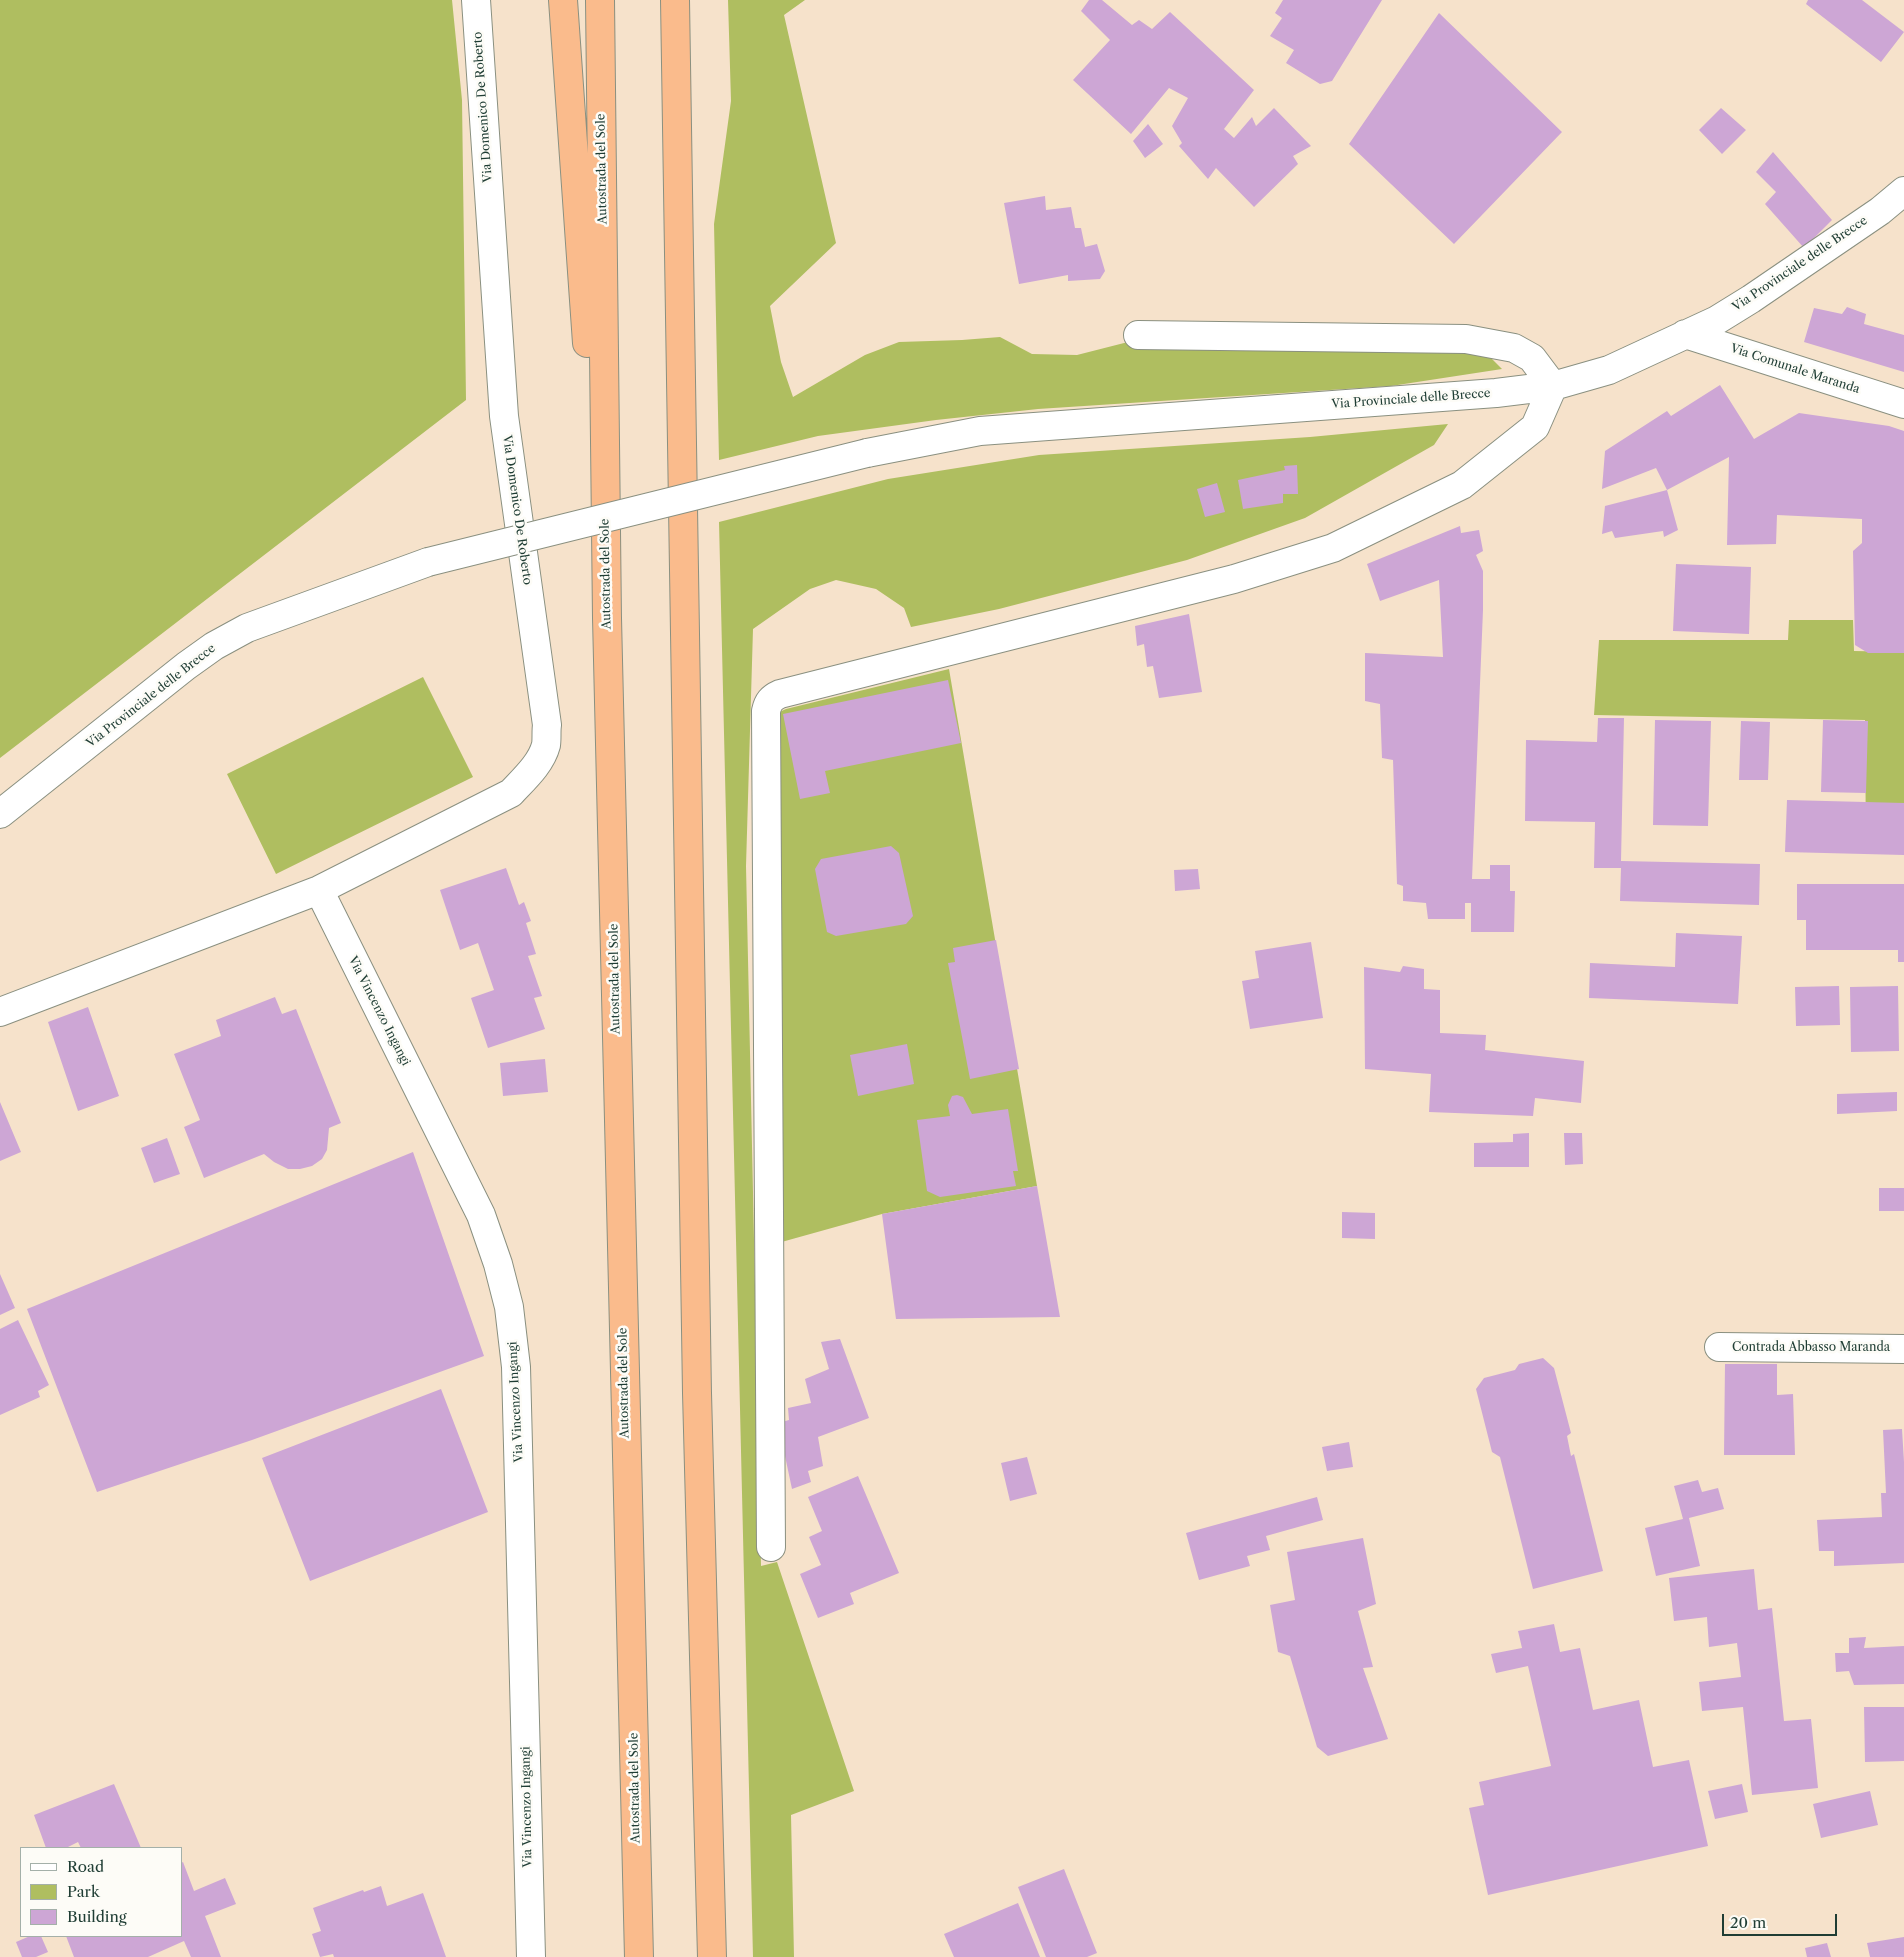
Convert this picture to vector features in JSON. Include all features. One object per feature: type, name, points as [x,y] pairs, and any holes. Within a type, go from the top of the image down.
[{"type":"highway","points":[[563,0],[607,618]]},
{"type":"highway","name":"Autostrada del Sole","points":[[600,0],[607,618],[639,1957]]},
{"type":"highway","points":[[675,0],[697,1383],[712,1957]]},
{"type":"street","name":"Via Domenico De Roberto","points":[[318,890],[511,793],[539,761],[546,745],[547,725],[504,416],[476,0]]},
{"type":"street","name":"Via Provinciale delle Brecce","points":[[0,814],[186,666],[214,646],[247,628],[428,562],[867,453],[980,431],[1496,392],[1553,386],[1609,370],[1717,320],[1880,211],[1904,192]]},
{"type":"street","name":"Via Comunale Maranda","points":[[1685,334],[1904,404]]},
{"type":"street","points":[[771,1547],[766,721],[768,704],[771,699],[780,694],[1234,578],[1333,548],[1462,485],[1535,427],[1553,386],[1532,358],[1514,348],[1466,339],[1138,335]]},
{"type":"street","points":[[0,1012],[318,890]]},
{"type":"street","name":"Via Vincenzo Ingangi","points":[[318,890],[481,1216],[498,1264],[509,1307],[516,1367],[531,1957]]},
{"type":"street","name":"Contrada Abbasso Maranda","points":[[1719,1348],[1904,1349]]},
{"type":"green space","points":[[0,0],[452,0],[462,100],[466,400],[0,758]]},
{"type":"green space","points":[[728,0],[805,0],[784,15],[836,243],[770,306],[781,362],[793,397],[865,355],[899,342],[1000,337],[1032,354],[1077,355],[1128,342],[1484,351],[1502,369],[1391,386],[1038,409],[936,420],[818,436],[719,460],[714,224],[731,101]]},
{"type":"green space","points":[[1448,424],[1434,445],[1305,518],[1187,560],[999,609],[911,627],[904,608],[876,589],[836,580],[810,589],[753,629],[746,866],[761,1566],[777,1562],[854,1791],[791,1815],[794,1957],[753,1957],[719,522],[888,479],[1039,455],[1310,437]]},
{"type":"green space","points":[[1789,620],[1853,620],[1854,651],[1904,652],[1904,853],[1866,852],[1865,720],[1594,715],[1599,640],[1788,640]]},
{"type":"green space","points":[[949,669],[1037,1186],[882,1214],[778,1243],[775,714],[786,709]]},
{"type":"green space","points":[[423,677],[473,777],[276,874],[227,774]]},
{"type":"building","points":[[1089,0],[1102,0],[1132,25],[1139,20],[1152,29],[1170,12],[1254,90],[1224,129],[1234,138],[1252,117],[1256,126],[1274,108],[1311,146],[1293,156],[1298,164],[1254,207],[1216,168],[1208,179],[1179,146],[1182,143],[1172,126],[1188,98],[1169,88],[1131,134],[1073,80],[1110,40],[1081,11]]},
{"type":"building","points":[[1283,0],[1382,0],[1332,81],[1320,84],[1286,63],[1294,50],[1270,36],[1282,18],[1275,13]]},
{"type":"building","points":[[1808,0],[1862,0],[1904,32],[1881,62],[1806,4]]},
{"type":"building","points":[[1439,13],[1562,132],[1454,244],[1349,144]]},
{"type":"building","points":[[1721,108],[1746,130],[1722,154],[1699,130]]},
{"type":"building","points":[[1148,124],[1163,144],[1145,158],[1133,141]]},
{"type":"building","points":[[1773,152],[1832,220],[1804,248],[1765,204],[1776,192],[1756,172]]},
{"type":"building","points":[[1045,196],[1046,210],[1071,207],[1075,228],[1081,228],[1085,247],[1097,244],[1105,271],[1100,279],[1068,281],[1068,275],[1019,284],[1004,203]]},
{"type":"building","points":[[1847,307],[1866,314],[1864,324],[1904,335],[1904,372],[1804,342],[1814,308],[1842,314]]},
{"type":"building","points":[[1720,385],[1754,439],[1799,413],[1889,426],[1904,431],[1904,653],[1868,653],[1855,645],[1853,551],[1862,543],[1862,519],[1777,515],[1776,544],[1727,545],[1729,457],[1667,490],[1656,468],[1602,489],[1605,451],[1667,411],[1671,416]]},
{"type":"building","points":[[1297,465],[1298,494],[1283,494],[1283,503],[1243,509],[1238,480],[1285,470],[1284,466]]},
{"type":"building","points":[[1217,483],[1225,512],[1205,517],[1197,489]]},
{"type":"building","points":[[1667,490],[1678,530],[1664,537],[1663,531],[1615,538],[1612,531],[1602,534],[1605,506]]},
{"type":"building","points":[[1460,526],[1461,533],[1479,530],[1483,551],[1476,555],[1483,571],[1483,610],[1472,879],[1490,879],[1490,865],[1510,865],[1510,891],[1515,891],[1514,932],[1471,932],[1471,903],[1465,903],[1465,919],[1428,919],[1426,903],[1403,901],[1403,886],[1397,884],[1393,760],[1382,758],[1380,704],[1365,701],[1365,653],[1443,657],[1439,580],[1380,601],[1367,564]]},
{"type":"building","points":[[1676,564],[1751,567],[1749,634],[1673,631]]},
{"type":"building","points":[[1189,614],[1202,692],[1159,698],[1153,666],[1147,667],[1144,644],[1137,646],[1135,626]]},
{"type":"building","points":[[948,680],[961,743],[825,771],[830,793],[800,799],[783,714]]},
{"type":"building","points":[[1598,718],[1624,718],[1621,861],[1760,864],[1759,905],[1620,901],[1621,868],[1594,868],[1595,822],[1525,821],[1526,740],[1597,742]]},
{"type":"building","points":[[1655,720],[1711,721],[1708,826],[1653,825]]},
{"type":"building","points":[[1823,720],[1868,721],[1866,793],[1821,792]]},
{"type":"building","points":[[1741,721],[1770,722],[1768,780],[1739,780]]},
{"type":"building","points":[[1787,800],[1904,803],[1904,855],[1785,852]]},
{"type":"building","points":[[891,846],[899,853],[913,916],[906,924],[836,936],[827,932],[815,869],[821,859]]},
{"type":"building","points":[[506,868],[519,905],[524,902],[531,921],[526,923],[536,954],[528,956],[542,996],[534,998],[545,1029],[488,1048],[471,998],[494,990],[478,943],[460,950],[440,890]]},
{"type":"building","points":[[1198,869],[1200,889],[1175,891],[1174,870]]},
{"type":"building","points":[[1797,884],[1904,884],[1904,962],[1898,962],[1898,950],[1806,950],[1806,920],[1797,920]]},
{"type":"building","points":[[1676,933],[1742,936],[1738,1004],[1589,998],[1590,963],[1675,967]]},
{"type":"building","points":[[996,940],[1019,1069],[970,1079],[948,963],[955,962],[953,948]]},
{"type":"building","points":[[1311,942],[1323,1018],[1250,1029],[1242,981],[1259,978],[1255,951]]},
{"type":"building","points":[[1403,966],[1424,969],[1424,989],[1440,990],[1440,1033],[1486,1035],[1485,1050],[1584,1061],[1581,1103],[1535,1098],[1533,1116],[1429,1112],[1431,1074],[1365,1069],[1364,967],[1400,972]]},
{"type":"building","points":[[1839,986],[1840,1025],[1796,1026],[1795,987]]},
{"type":"building","points":[[1898,986],[1899,1051],[1851,1052],[1850,987]]},
{"type":"building","points":[[275,997],[282,1014],[296,1009],[341,1123],[329,1128],[327,1150],[322,1159],[312,1166],[288,1169],[264,1154],[204,1178],[184,1127],[200,1120],[174,1054],[221,1036],[216,1020]]},
{"type":"building","points":[[88,1007],[119,1096],[78,1111],[48,1022]]},
{"type":"building","points":[[907,1044],[914,1084],[858,1096],[850,1055]]},
{"type":"building","points":[[545,1059],[548,1092],[503,1096],[500,1063]]},
{"type":"building","points":[[1897,1092],[1897,1111],[1837,1114],[1837,1094]]},
{"type":"building","points":[[952,1096],[963,1097],[972,1114],[1008,1109],[1018,1171],[1013,1171],[1016,1186],[940,1197],[927,1191],[917,1120],[950,1116],[948,1105]]},
{"type":"building","points":[[0,1102],[21,1152],[0,1161]]},
{"type":"building","points":[[1529,1133],[1529,1167],[1474,1167],[1474,1143],[1513,1142],[1513,1134]]},
{"type":"building","points":[[1564,1133],[1582,1133],[1583,1164],[1565,1165]]},
{"type":"building","points":[[167,1138],[180,1174],[154,1183],[141,1148]]},
{"type":"building","points":[[413,1152],[484,1356],[252,1440],[97,1492],[27,1309]]},
{"type":"building","points":[[1037,1186],[1060,1317],[896,1319],[882,1214]]},
{"type":"building","points":[[1879,1188],[1904,1188],[1904,1211],[1879,1211]]},
{"type":"building","points":[[1342,1212],[1375,1213],[1375,1239],[1342,1238]]},
{"type":"building","points":[[0,1274],[15,1308],[0,1315]]},
{"type":"building","points":[[18,1320],[49,1385],[38,1391],[40,1397],[0,1415],[0,1329]]},
{"type":"building","points":[[840,1339],[869,1418],[818,1437],[823,1466],[808,1471],[811,1482],[792,1489],[778,1423],[789,1420],[788,1408],[811,1403],[805,1379],[829,1369],[821,1342]]},
{"type":"building","points":[[1543,1358],[1554,1368],[1571,1433],[1567,1436],[1571,1456],[1574,1454],[1603,1571],[1533,1589],[1500,1457],[1492,1452],[1476,1389],[1484,1378],[1515,1370],[1519,1364]]},
{"type":"building","points":[[1725,1364],[1777,1364],[1777,1395],[1793,1394],[1795,1455],[1724,1455]]},
{"type":"building","points":[[441,1389],[488,1512],[310,1581],[262,1458]]},
{"type":"building","points":[[1902,1429],[1904,1462],[1904,1563],[1834,1566],[1834,1551],[1819,1551],[1817,1520],[1882,1517],[1881,1493],[1886,1493],[1883,1430]]},
{"type":"building","points":[[1349,1442],[1353,1467],[1327,1471],[1322,1447]]},
{"type":"building","points":[[1027,1457],[1037,1494],[1010,1501],[1001,1463]]},
{"type":"building","points":[[858,1476],[899,1573],[850,1593],[854,1604],[818,1618],[800,1574],[821,1565],[809,1537],[822,1531],[808,1497]]},
{"type":"building","points":[[1698,1480],[1702,1492],[1718,1488],[1724,1509],[1689,1518],[1700,1566],[1656,1576],[1645,1528],[1683,1519],[1674,1486]]},
{"type":"building","points":[[1317,1497],[1323,1520],[1266,1536],[1270,1550],[1247,1556],[1250,1566],[1199,1580],[1186,1533]]},
{"type":"building","points":[[1363,1538],[1376,1604],[1358,1611],[1373,1667],[1363,1668],[1388,1739],[1328,1756],[1317,1747],[1290,1656],[1278,1652],[1270,1605],[1295,1600],[1287,1552]]},
{"type":"building","points":[[1754,1569],[1758,1610],[1772,1608],[1784,1721],[1811,1719],[1818,1788],[1752,1795],[1743,1707],[1702,1711],[1699,1682],[1741,1677],[1737,1643],[1709,1647],[1707,1617],[1674,1621],[1669,1578]]},
{"type":"building","points":[[1554,1624],[1560,1652],[1580,1648],[1593,1710],[1639,1700],[1653,1767],[1689,1760],[1708,1846],[1488,1895],[1469,1808],[1484,1805],[1479,1782],[1551,1766],[1528,1666],[1496,1673],[1491,1654],[1522,1648],[1518,1631]]},
{"type":"building","points":[[1866,1637],[1864,1648],[1904,1646],[1904,1684],[1854,1685],[1849,1671],[1836,1672],[1835,1653],[1849,1653],[1849,1638]]},
{"type":"building","points":[[1864,1707],[1904,1707],[1904,1761],[1865,1762]]},
{"type":"building","points":[[114,1784],[141,1847],[80,1847],[78,1842],[68,1847],[46,1847],[34,1815]]},
{"type":"building","points":[[1742,1784],[1748,1812],[1715,1819],[1708,1791]]},
{"type":"building","points":[[1870,1791],[1878,1825],[1821,1838],[1813,1804]]},
{"type":"building","points":[[182,1862],[194,1891],[225,1878],[236,1904],[205,1916],[221,1957],[191,1957],[184,1941],[148,1957],[74,1957],[66,1937],[182,1937]]},
{"type":"building","points":[[1064,1869],[1097,1953],[1087,1957],[1046,1957],[1018,1887]]},
{"type":"building","points":[[381,1886],[387,1906],[423,1893],[446,1957],[334,1957],[333,1954],[320,1957],[312,1934],[321,1931],[313,1908],[363,1890],[364,1892]]},
{"type":"building","points":[[1018,1903],[1040,1957],[954,1957],[944,1934]]},
{"type":"building","points":[[28,1937],[41,1937],[48,1952],[36,1957],[22,1957],[16,1942]]},
{"type":"building","points":[[1904,1937],[1904,1957],[1870,1957],[1867,1943]]},
{"type":"building","points":[[1827,1943],[1831,1957],[1807,1957],[1805,1948]]}]
